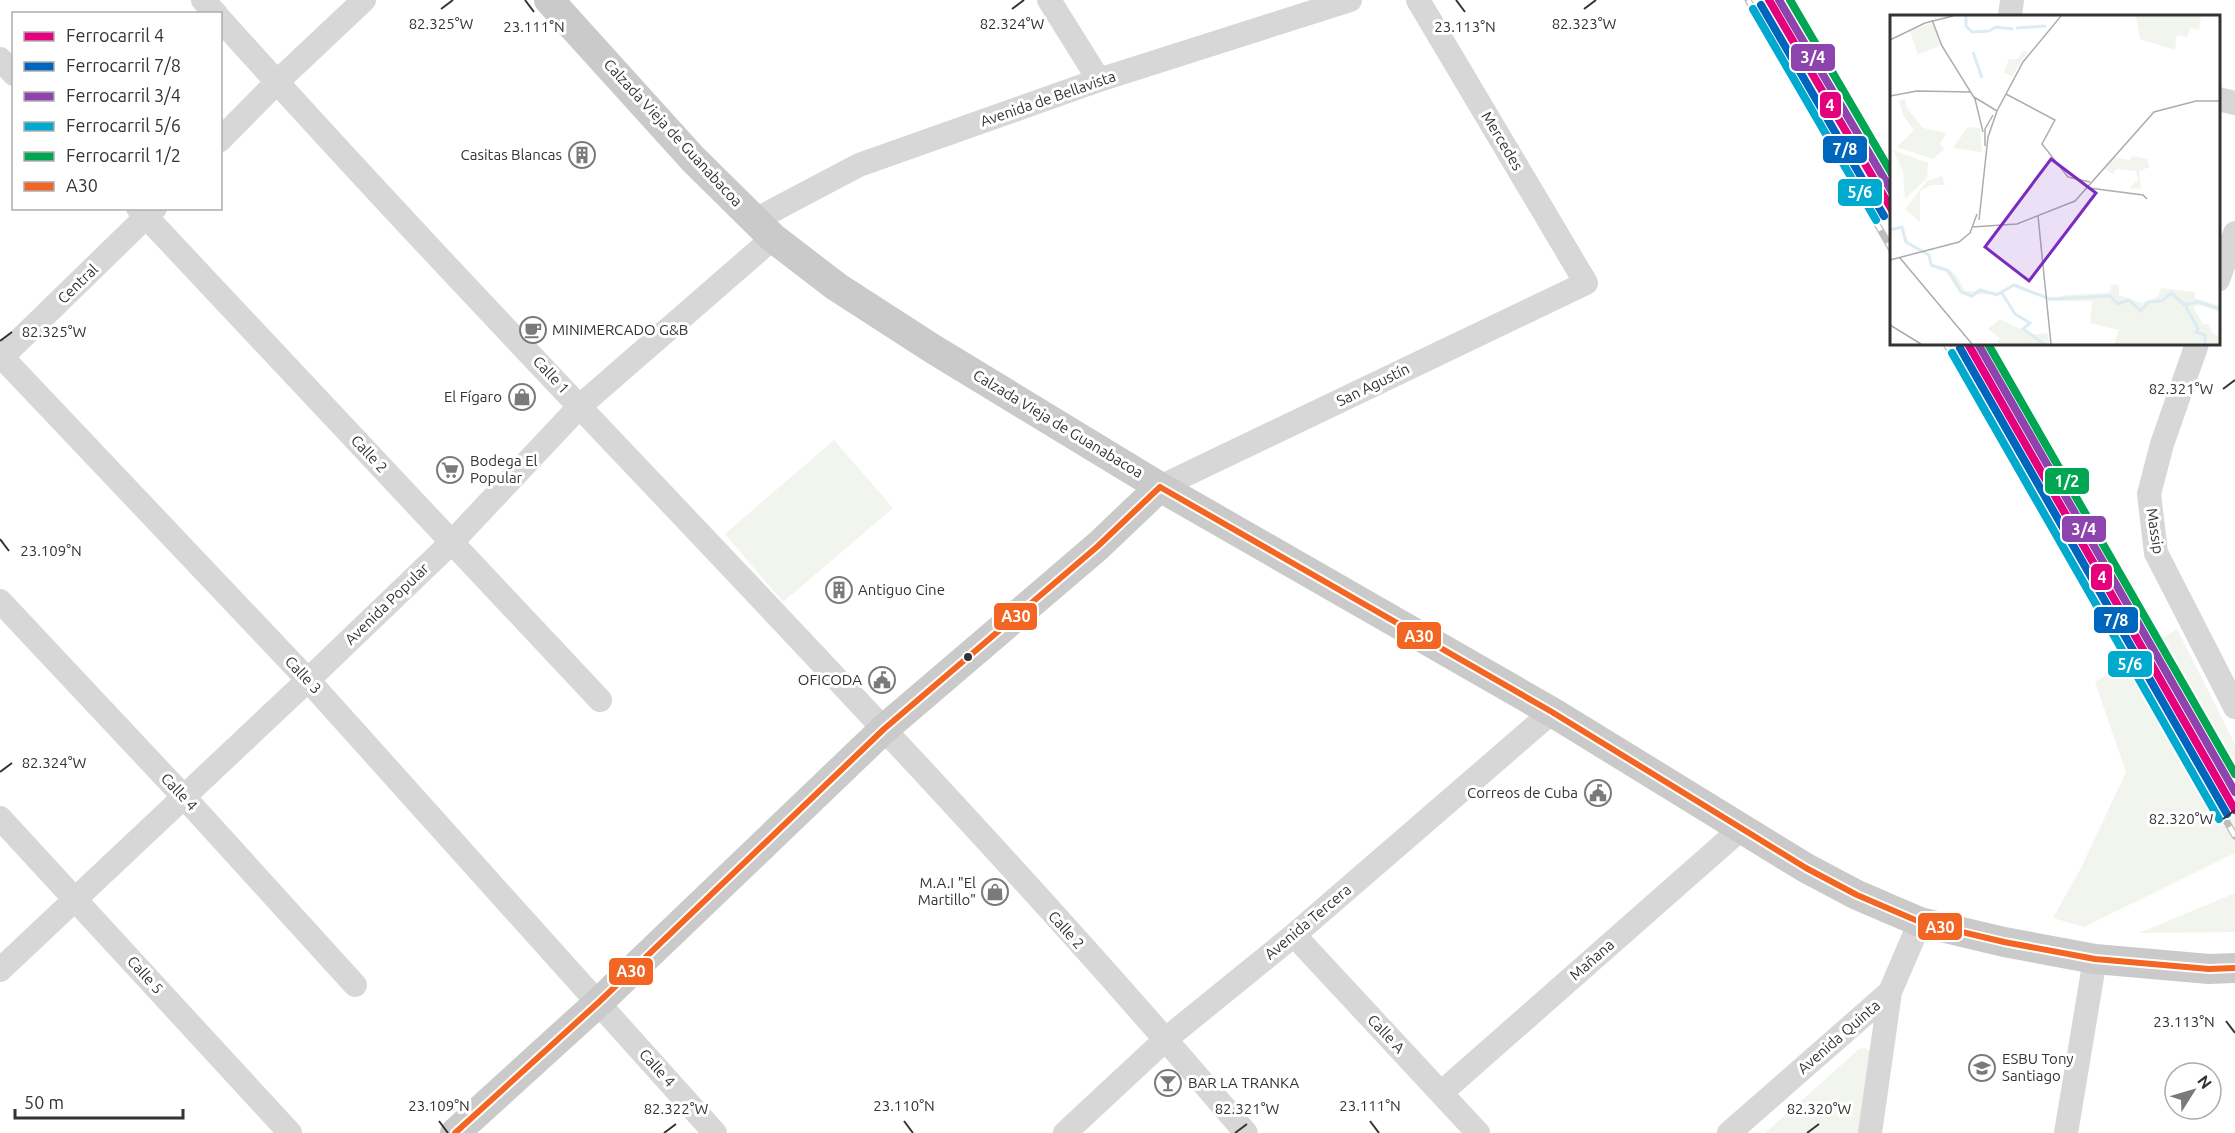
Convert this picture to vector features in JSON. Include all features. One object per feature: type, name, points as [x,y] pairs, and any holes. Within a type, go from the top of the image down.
[{"type":"main road","name":"Calzada Vieja de Guanabacoa","points":[[549,0],[693,159],[764,229],[837,287],[1160,487],[1552,712],[1743,827],[1806,868],[1857,895],[1920,922],[2004,942],[2095,958],[2209,969],[2235,968]]},
{"type":"main road","points":[[455,1133],[599,1002],[884,729],[1098,546],[1160,487]]},
{"type":"street","points":[[203,0],[214,12]]},
{"type":"street","points":[[222,138],[277,82],[364,0]]},
{"type":"street","points":[[1050,0],[1099,80]]},
{"type":"street","name":"Avenida de Bellavista","points":[[764,229],[859,165],[1099,80],[1350,0]]},
{"type":"street","name":"Mercedes","points":[[1418,0],[1586,283]]},
{"type":"street","points":[[2010,15],[2012,0]]},
{"type":"street","name":"Calle 1","points":[[222,21],[884,729]]},
{"type":"street","points":[[0,59],[12,72]]},
{"type":"street","points":[[2220,99],[2235,103]]},
{"type":"street","name":"Central","points":[[1,357],[147,212]]},
{"type":"street","name":"Calle 2","points":[[147,212],[600,700]]},
{"type":"street","name":"Avenida Popular","points":[[0,970],[452,542],[580,406],[764,229]]},
{"type":"street","points":[[2220,274],[2235,233]]},
{"type":"street","name":"San Agustín","points":[[1160,487],[1586,283]]},
{"type":"street","name":"Massip","points":[[2197,345],[2162,444],[2149,494],[2156,553],[2235,707]]},
{"type":"street","name":"Calle 3","points":[[1,357],[308,680],[599,1002]]},
{"type":"street","name":"Calle 4","points":[[0,601],[184,797],[355,985]]},
{"type":"street","name":"Avenida Tercera","points":[[1065,1133],[1166,1039],[1294,935],[1552,712]]},
{"type":"street","name":"Calle 2","points":[[884,729],[1166,1039],[1245,1133]]},
{"type":"street","name":"Calle 5","points":[[0,818],[290,1133]]},
{"type":"street","name":"Mañana","points":[[1441,1093],[1743,827]]},
{"type":"street","name":"Avenida Quinta","points":[[1730,1133],[1890,992],[1920,922]]},
{"type":"street","name":"Calle A","points":[[1294,935],[1478,1133]]},
{"type":"street","points":[[2066,1133],[2095,958]]},
{"type":"street","points":[[1870,1133],[1890,992]]},
{"type":"street","name":"Calle 4","points":[[599,1002],[715,1133]]},
{"type":"shaded area","points":[[834,440],[893,508],[783,602],[725,534]]},
{"type":"shaded area","points":[[2177,629],[2235,744],[2235,853],[2084,927],[2053,918],[2081,868],[2126,772],[2095,682]]},
{"type":"shaded area","points":[[2235,893],[2235,932],[2139,933]]},
{"type":"shaded area","points":[[1864,1048],[1872,1052],[1863,1133],[1765,1133],[1859,1049]]},
{"type":"railway","points":[[1748,0],[1890,247]]},
{"type":"railway","points":[[1947,345],[2235,836]]},
{"type":"rail line","name":"4","points":[[1769,0],[1890,207]]},
{"type":"rail line","name":"3/4","points":[[1779,0],[1890,189]]},
{"type":"rail line","name":"1/2","points":[[1790,0],[1890,171]]},
{"type":"rail line","name":"7/8","points":[[1761,5],[1884,216]]},
{"type":"rail line","name":"5/6","points":[[1753,9],[1876,220]]},
{"type":"rail line","name":"4","points":[[1969,345],[2235,810]]},
{"type":"rail line","name":"3/4","points":[[1979,345],[2235,792]]},
{"type":"rail line","name":"1/2","points":[[1989,345],[2235,774]]},
{"type":"rail line","name":"7/8","points":[[1960,348],[2227,814]]},
{"type":"rail line","name":"5/6","points":[[1952,353],[2219,819]]},
{"type":"transit line","name":"A30","points":[[1160,487],[1552,712],[1806,868],[1857,895],[1920,922],[2004,942],[2095,959],[2209,969],[2235,968]]},
{"type":"transit line","name":"A30","points":[[455,1133],[599,1002],[884,729],[1098,546],[1160,487]]},
{"type":"place","name":"Casitas Blancas","points":[[582,155]]},
{"type":"place","name":"MINIMERCADO G&B","points":[[533,330]]},
{"type":"place","name":"El Fígaro","points":[[522,397]]},
{"type":"place","name":"Bodega El Popular","points":[[450,470]]},
{"type":"place","name":"Antiguo Cine","points":[[839,590]]},
{"type":"place","name":"OFICODA","points":[[882,680]]},
{"type":"place","name":"Correos de Cuba","points":[[1598,793]]},
{"type":"place","name":"M.A.I \"El Martillo\"","points":[[995,892]]},
{"type":"place","name":"ESBU Tony Santiago","points":[[1982,1068]]},
{"type":"place","name":"BAR LA TRANKA","points":[[1168,1083]]}]
